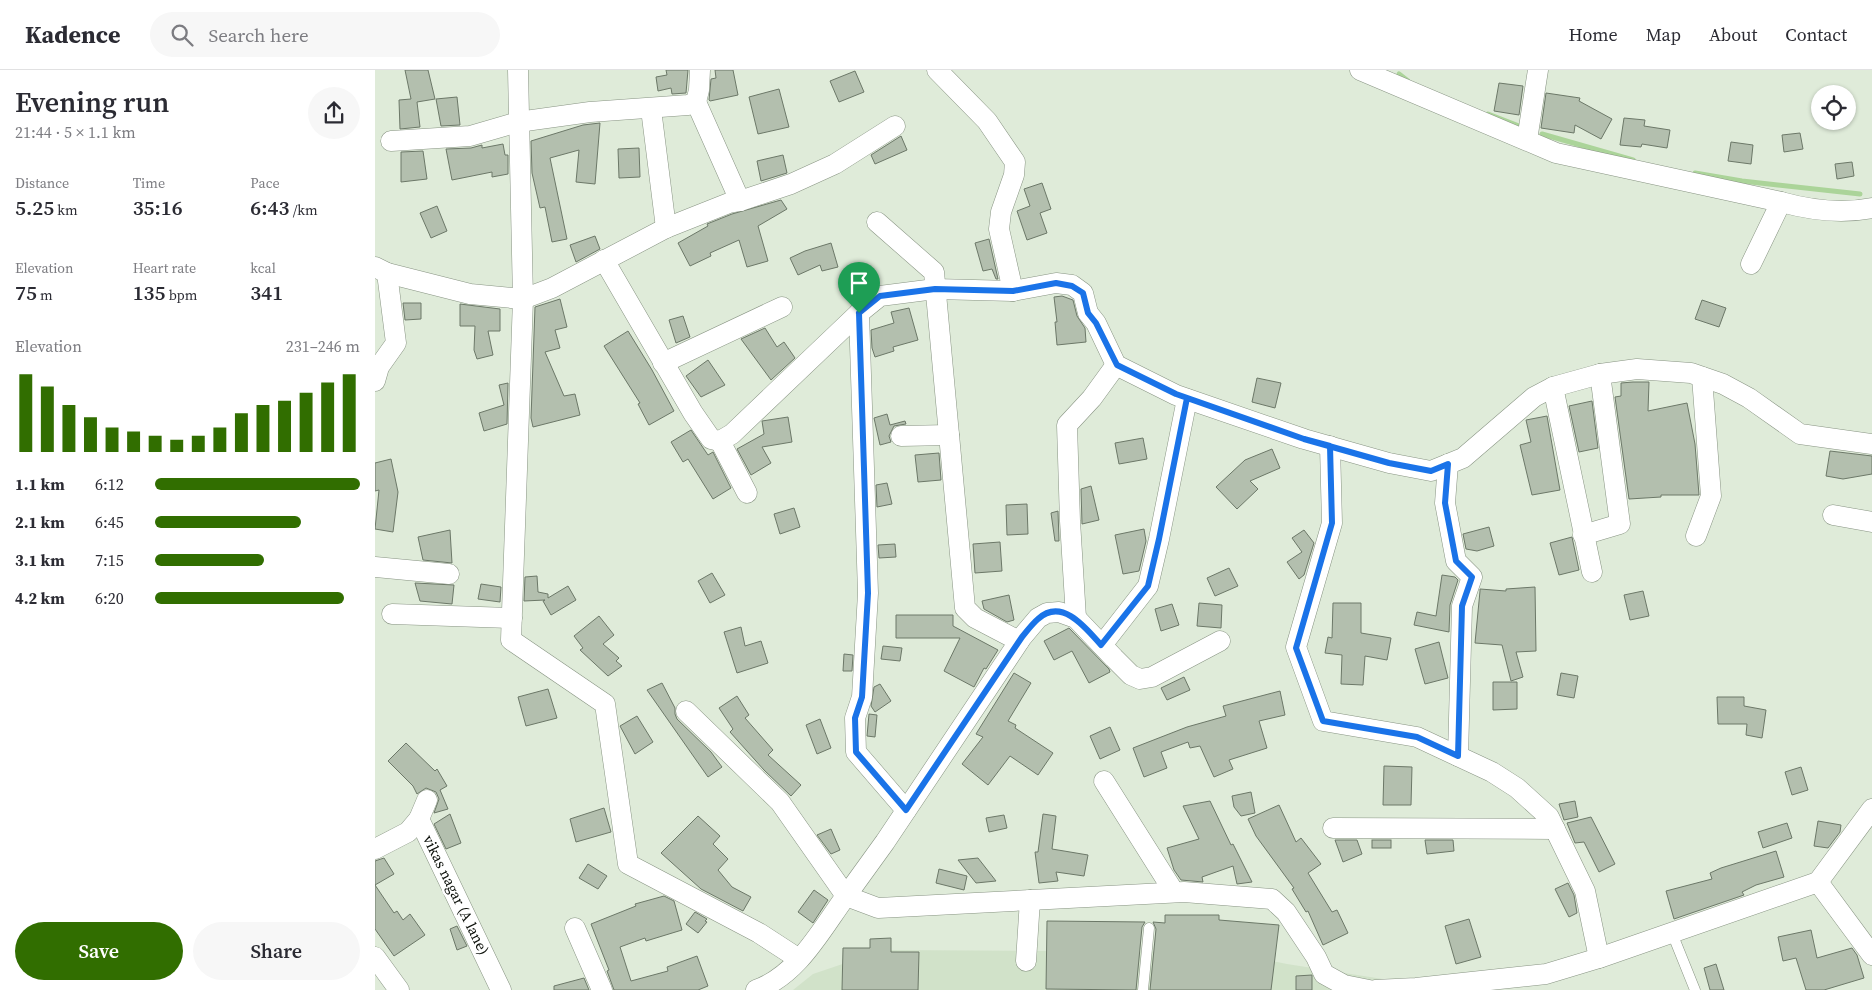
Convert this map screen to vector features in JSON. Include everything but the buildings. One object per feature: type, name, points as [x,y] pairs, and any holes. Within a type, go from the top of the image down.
[{"type":"street","points":[[519,70],[518,122],[523,299],[511,640],[605,704],[628,864],[759,932],[799,959]]},
{"type":"street","points":[[699,70],[699,90],[696,102],[740,201]]},
{"type":"street","points":[[937,70],[987,121],[1015,162],[1014,175],[1001,212],[999,229],[1013,291]]},
{"type":"street","points":[[1361,70],[1388,75],[1556,153],[1781,202],[1805,209],[1872,208]]},
{"type":"street","points":[[1527,140],[1538,70]]},
{"type":"street","points":[[391,141],[470,136],[518,122],[590,112],[688,105],[696,102]]},
{"type":"street","points":[[651,109],[666,228]]},
{"type":"street","points":[[375,381],[379,367],[396,343],[381,270],[470,294],[523,299],[552,288],[666,228],[729,203],[791,184],[835,164],[895,126]]},
{"type":"street","points":[[1751,264],[1781,202]]},
{"type":"street","points":[[877,222],[934,272],[965,608],[975,618],[1019,641]]},
{"type":"street","points":[[604,260],[693,413],[711,440],[720,441],[732,434],[859,313],[880,296],[935,289],[1013,291],[1056,283],[1075,288],[1083,293],[1088,313],[1096,323],[1117,365],[1187,398],[1304,439],[1389,463],[1431,471],[1463,458],[1534,397],[1553,387],[1600,374],[1637,370],[1691,373],[1723,384],[1749,398],[1800,434],[1872,444]]},
{"type":"street","points":[[663,362],[782,307]]},
{"type":"street","points":[[859,313],[868,593],[862,697],[855,718],[856,752],[906,810]]},
{"type":"street","points":[[1076,618],[1067,425],[1092,398],[1117,365]]},
{"type":"street","points":[[1583,536],[1620,524],[1600,374]]},
{"type":"street","points":[[1696,536],[1711,496],[1702,377]]},
{"type":"street","points":[[1553,387],[1592,572]]},
{"type":"street","points":[[1101,645],[1148,586],[1187,398]]},
{"type":"street","points":[[901,436],[949,435]]},
{"type":"street","points":[[720,441],[747,493]]},
{"type":"street","points":[[1330,446],[1332,523],[1296,648],[1323,721],[1417,737],[1492,772],[1517,788],[1549,818],[1585,891],[1599,958]]},
{"type":"street","points":[[1448,464],[1445,503],[1456,561],[1472,577],[1462,606],[1458,756]]},
{"type":"street","points":[[1833,516],[1872,522]]},
{"type":"street","points":[[375,567],[449,574]]},
{"type":"street","points":[[756,990],[779,979],[799,959],[906,810],[1019,641],[1038,618],[1047,613],[1059,612],[1076,618],[1131,675],[1140,680],[1152,677],[1220,641]]},
{"type":"street","points":[[392,614],[512,618]]},
{"type":"street","points":[[686,711],[780,802],[846,896],[877,908],[1174,892],[1247,896],[1278,895],[1285,912],[1316,957],[1324,974],[1344,985],[1369,990]]},
{"type":"street","points":[[1104,781],[1174,892]]},
{"type":"street","name":"vikas nagar (A lane)","points":[[427,800],[419,819],[501,990]]},
{"type":"street","points":[[1375,990],[1549,982],[1599,958],[1818,882],[1872,809]]},
{"type":"street","points":[[375,849],[408,832],[419,819]]},
{"type":"street","points":[[1333,828],[1555,830]]},
{"type":"street","points":[[1818,882],[1872,955]]},
{"type":"street","points":[[1026,961],[1030,900]]},
{"type":"street","points":[[575,928],[602,990]]},
{"type":"street","points":[[375,958],[399,990]]},
{"type":"lane","points":[[1143,990],[1149,928]]},
{"type":"lane","points":[[1672,933],[1695,990]]},
{"type":"shaded area","points":[[884,950],[1229,952],[1287,964],[1453,990],[793,990],[813,974]]},
{"type":"waterway","points":[[1399,74],[1408,81]]},
{"type":"waterway","points":[[1488,114],[1519,126]]},
{"type":"waterway","points":[[1542,134],[1633,160]]},
{"type":"waterway","points":[[1695,173],[1742,181],[1860,194]]},
{"type":"route","points":[[859,313],[868,593],[862,697],[855,718],[856,752],[906,810],[1022,637],[1038,618],[1047,613],[1059,612],[1076,618],[1101,645],[1148,586],[1187,398],[1304,439],[1330,446],[1389,463],[1431,471],[1448,464],[1445,503],[1456,561],[1472,577],[1462,606],[1458,756],[1417,737],[1323,721],[1296,648],[1332,523],[1330,446],[1304,439],[1176,394],[1117,365],[1096,323],[1088,313],[1083,293],[1072,286],[1056,283],[1013,291],[935,289],[893,293],[880,296],[859,313]]}]
